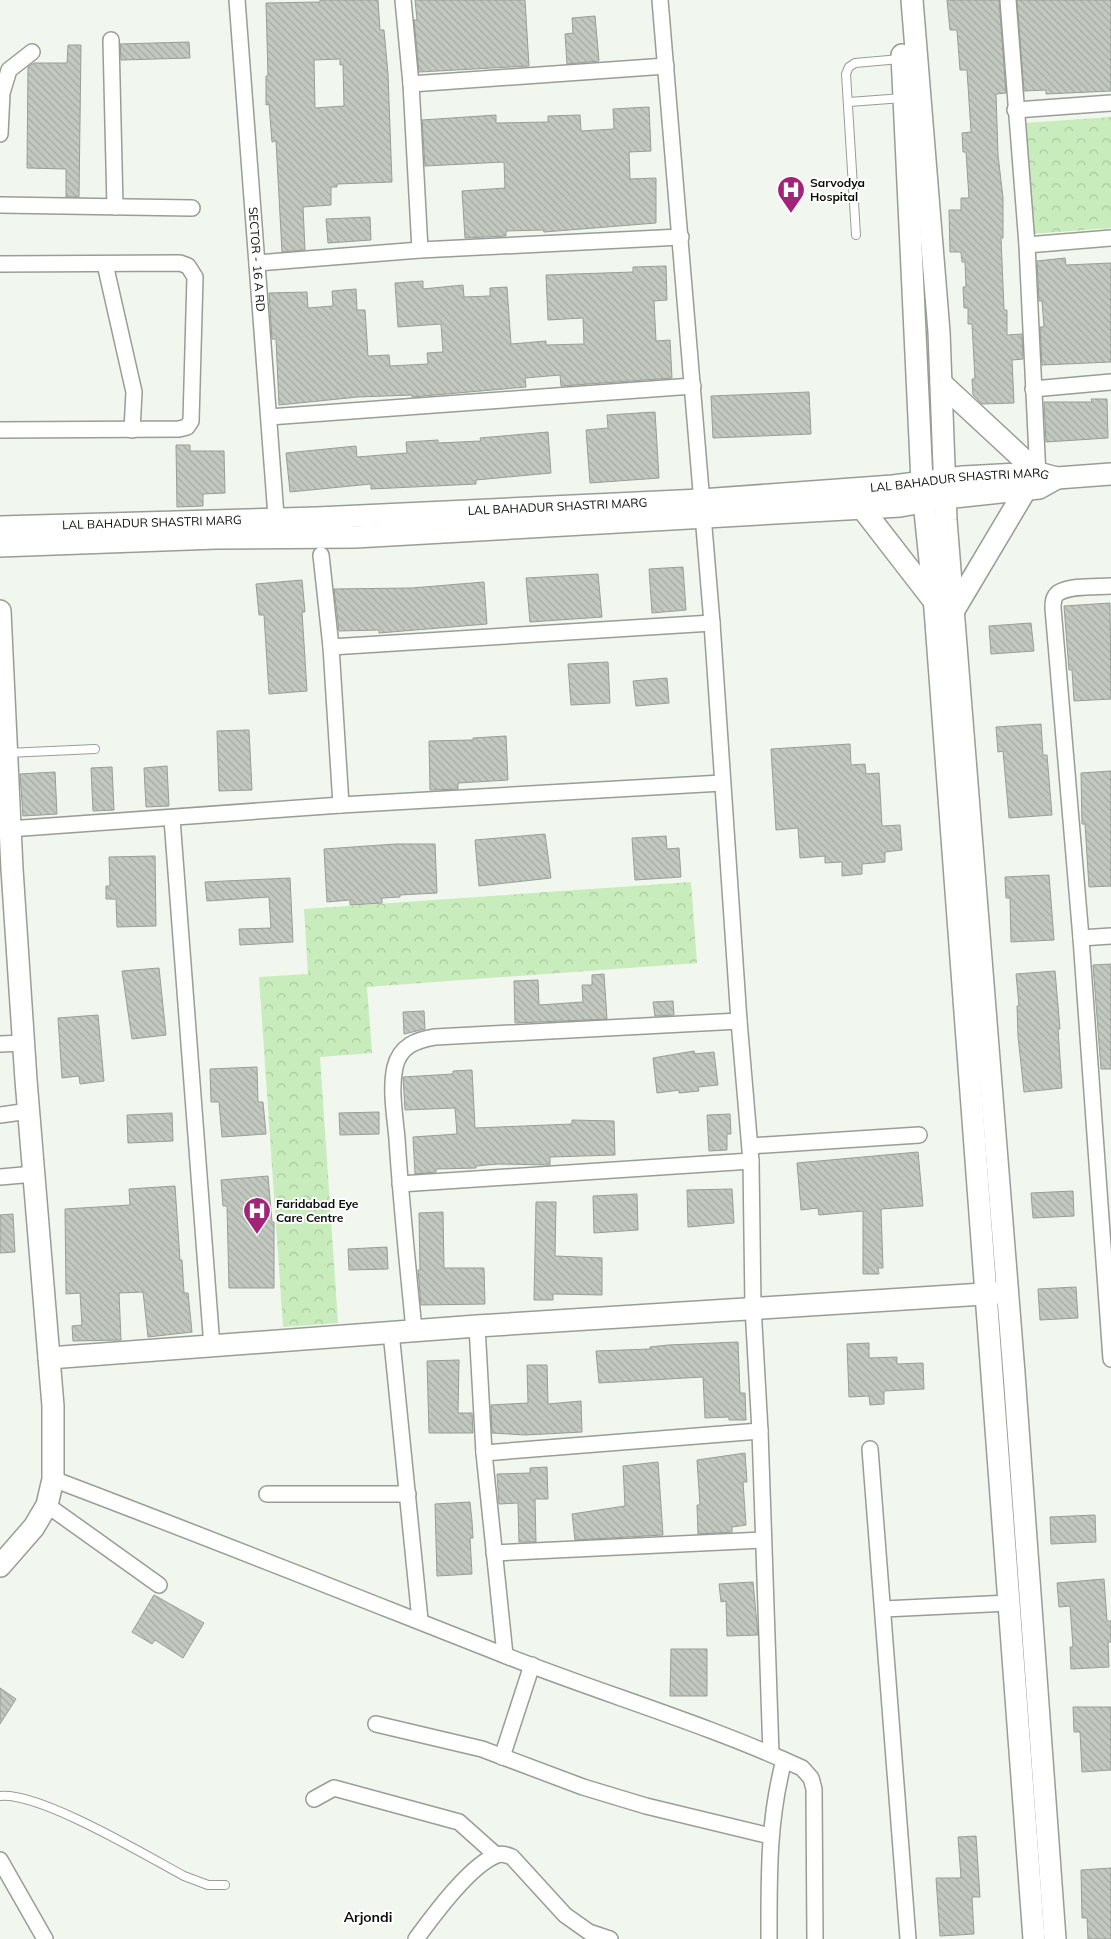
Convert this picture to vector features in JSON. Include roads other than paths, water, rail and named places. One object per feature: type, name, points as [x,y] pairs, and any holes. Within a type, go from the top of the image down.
[{"type":"street","name":"SECTOR - 16 A RD","points":[[237,0],[277,528]]},
{"type":"street","points":[[403,0],[411,84],[420,250]]},
{"type":"street","points":[[660,0],[712,623],[739,1021],[751,1153],[753,1307],[760,1431],[763,1540],[778,1757],[770,1836],[769,1939]]},
{"type":"street","points":[[898,0],[934,490],[954,610],[963,855]]},
{"type":"street","points":[[912,0],[939,332],[941,383],[934,490],[934,602],[963,855],[978,1038],[996,1293],[997,1426],[1034,1939]]},
{"type":"street","points":[[954,610],[1040,482],[1033,389],[1027,245],[1015,110],[1008,0]]},
{"type":"street","points":[[111,40],[114,207]]},
{"type":"street","points":[[0,134],[5,69],[32,52]]},
{"type":"street","points":[[411,84],[666,66]]},
{"type":"street","points":[[1015,110],[1111,103]]},
{"type":"street","points":[[0,205],[192,208]]},
{"type":"street","points":[[257,263],[420,250],[681,236]]},
{"type":"street","points":[[1027,245],[1111,238]]},
{"type":"street","points":[[0,264],[180,263],[188,266],[195,277],[191,421],[186,427],[179,429],[132,430],[0,430]]},
{"type":"street","points":[[105,264],[134,392],[132,430]]},
{"type":"street","points":[[1033,389],[1111,382]]},
{"type":"street","points":[[941,383],[1040,482]]},
{"type":"street","points":[[269,417],[693,386]]},
{"type":"street","name":"LAL BAHADUR SHASTRI MARG","points":[[0,527],[277,528],[317,518],[702,508],[893,486],[934,490],[1040,482],[1111,474]]},
{"type":"street","points":[[702,508],[862,508],[900,506],[934,490]]},
{"type":"street","points":[[862,508],[934,602]]},
{"type":"street","points":[[0,546],[277,528]]},
{"type":"street","points":[[321,555],[331,647],[341,805]]},
{"type":"street","points":[[1111,586],[1068,590],[1058,593],[1054,598],[1053,618],[1080,938],[1111,1359]]},
{"type":"street","points":[[0,611],[9,829],[29,1112],[53,1406],[53,1479],[47,1505],[34,1528],[0,1566]]},
{"type":"street","points":[[331,647],[712,623]]},
{"type":"street","points":[[9,829],[172,819],[341,805],[722,783]]},
{"type":"street","points":[[172,819],[212,1347]]},
{"type":"street","points":[[1080,938],[1111,936]]},
{"type":"street","points":[[414,1330],[393,1088],[395,1066],[404,1049],[416,1040],[739,1021]]},
{"type":"street","points":[[0,1044],[25,1043]]},
{"type":"street","points":[[0,1114],[29,1112]]},
{"type":"street","points":[[400,1184],[751,1153],[919,1135]]},
{"type":"street","points":[[0,1177],[34,1174]]},
{"type":"street","points":[[49,1358],[414,1330],[996,1293]]},
{"type":"street","points":[[996,1293],[1018,1424],[1055,1939]]},
{"type":"street","points":[[477,1326],[484,1453],[505,1655]]},
{"type":"street","points":[[392,1332],[420,1620]]},
{"type":"street","points":[[997,1426],[1018,1424]]},
{"type":"street","points":[[484,1453],[760,1431]]},
{"type":"street","points":[[870,1449],[884,1609],[908,1939]]},
{"type":"street","points":[[53,1479],[420,1620],[505,1655],[778,1757],[802,1768],[811,1778],[814,1789],[815,1939]]},
{"type":"street","points":[[267,1494],[408,1494]]},
{"type":"street","points":[[47,1505],[159,1585]]},
{"type":"street","points":[[494,1553],[763,1540]]},
{"type":"street","points":[[884,1609],[1010,1604]]},
{"type":"street","points":[[502,1757],[532,1665]]},
{"type":"street","points":[[376,1724],[482,1749],[583,1787],[637,1804],[770,1836]]},
{"type":"street","points":[[314,1799],[334,1788],[459,1822],[496,1855],[512,1857],[565,1915],[589,1932],[610,1939]]},
{"type":"street","points":[[416,1939],[454,1892],[473,1873],[496,1855]]},
{"type":"street","points":[[0,1860],[45,1939]]},
{"type":"lane","points":[[856,235],[846,74],[849,67],[855,63],[902,59]]},
{"type":"lane","points":[[849,102],[905,98]]},
{"type":"lane","points":[[5,753],[95,749]]},
{"type":"lane","points":[[0,1796],[20,1797],[46,1806],[184,1876],[208,1885],[226,1885]]},
{"type":"place","name":"Sarvodya Hospital","points":[[791,214]]},
{"type":"place","name":"Faridabad Eye Care Centre","points":[[257,1235]]},
{"type":"district","name":"Arjondi","points":[[368,1917]]}]
